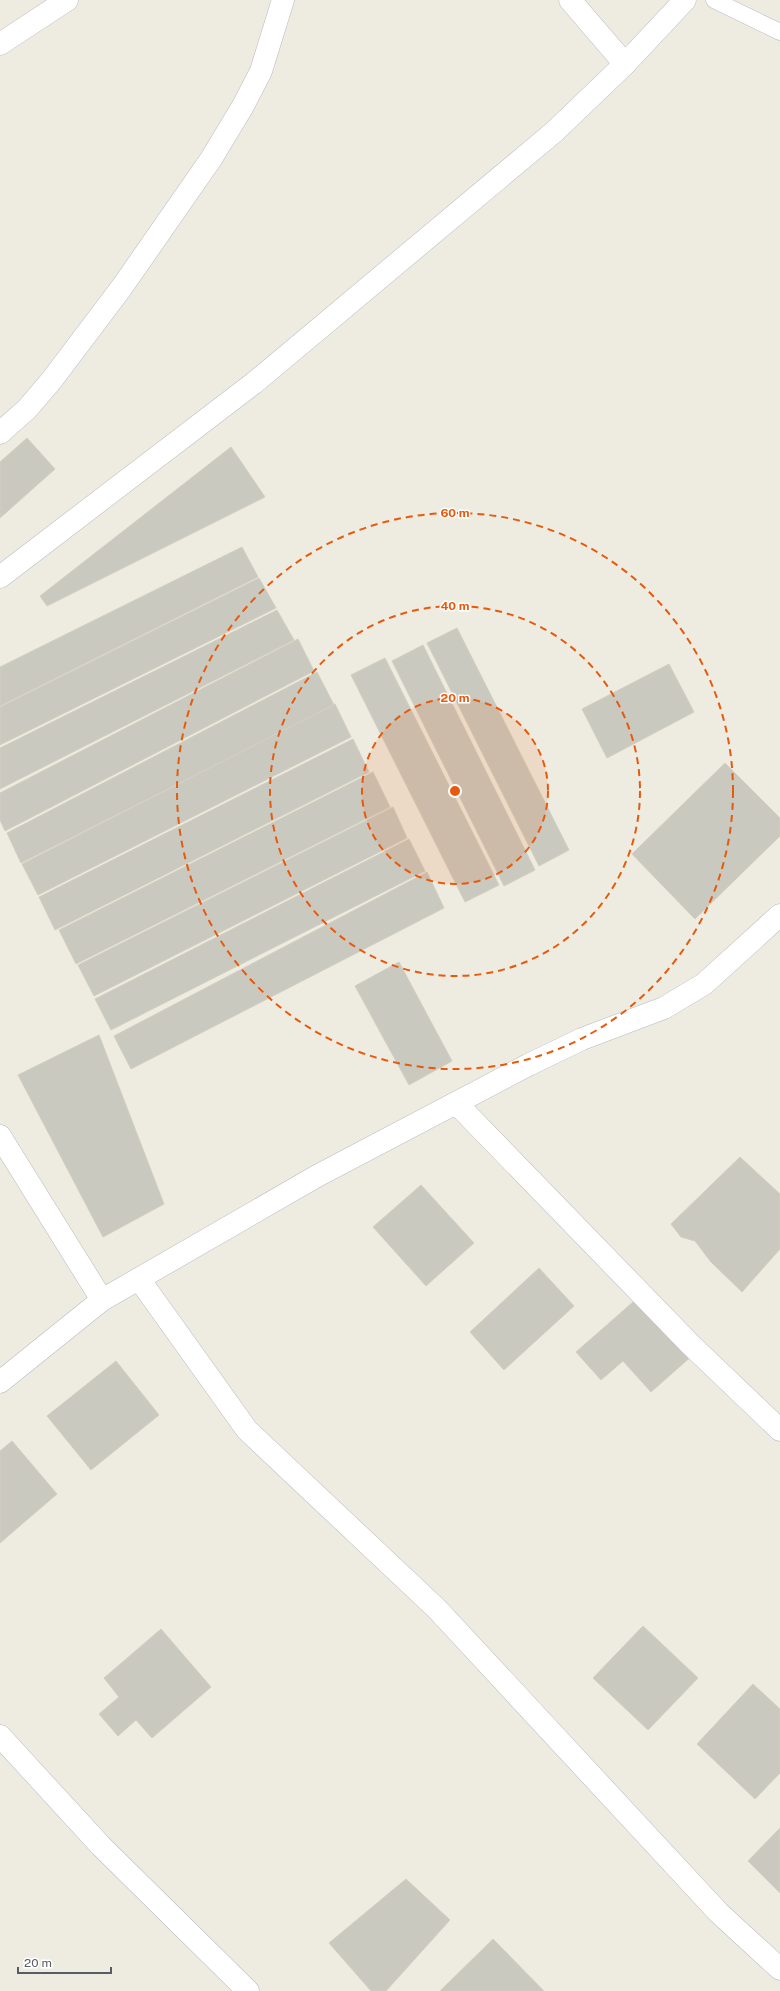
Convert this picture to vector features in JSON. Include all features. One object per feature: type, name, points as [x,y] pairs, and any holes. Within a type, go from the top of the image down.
[{"type":"street","points":[[0,44],[67,0]]},
{"type":"street","points":[[0,433],[27,409],[51,381],[122,287],[211,159],[243,106],[261,71],[283,0]]},
{"type":"street","points":[[570,0],[625,64]]},
{"type":"street","points":[[0,577],[254,383],[554,132],[625,64],[685,0]]},
{"type":"street","points":[[0,1382],[102,1300],[317,1176],[582,1039],[664,1008],[704,984],[780,915]]},
{"type":"street","points":[[456,1103],[691,1345],[780,1430]]},
{"type":"street","points":[[0,1136],[102,1300]]},
{"type":"street","points":[[139,1279],[247,1430],[437,1610],[718,1913],[780,1969]]},
{"type":"street","points":[[0,1736],[101,1846],[248,1991]]},
{"type":"lane","points":[[714,0],[780,32]]},
{"type":"building","points":[[27,438],[55,469],[0,518],[0,462]]},
{"type":"building","points":[[231,447],[265,497],[47,606],[40,596]]},
{"type":"building","points":[[242,547],[258,577],[0,706],[0,667]]},
{"type":"building","points":[[259,578],[276,608],[0,745],[0,707]]},
{"type":"building","points":[[277,610],[294,640],[0,789],[0,748]]},
{"type":"building","points":[[457,628],[569,850],[539,866],[427,643]]},
{"type":"building","points":[[298,639],[314,671],[5,831],[0,820],[0,793]]},
{"type":"building","points":[[423,645],[535,870],[504,886],[392,661]]},
{"type":"building","points":[[385,658],[499,885],[465,902],[351,675]]},
{"type":"building","points":[[669,664],[694,712],[607,758],[582,709]]},
{"type":"building","points":[[317,672],[334,705],[21,863],[7,833]]},
{"type":"building","points":[[335,704],[351,737],[38,895],[22,864]]},
{"type":"building","points":[[353,739],[369,772],[55,930],[39,897]]},
{"type":"building","points":[[725,763],[780,818],[780,836],[695,919],[632,854]]},
{"type":"building","points":[[373,772],[390,807],[76,964],[59,930]]},
{"type":"building","points":[[393,807],[407,838],[94,996],[78,965]]},
{"type":"building","points":[[409,839],[425,871],[111,1030],[95,999]]},
{"type":"building","points":[[427,872],[444,908],[131,1069],[114,1036]]},
{"type":"building","points":[[399,962],[452,1061],[409,1085],[355,986]]},
{"type":"building","points":[[99,1035],[164,1204],[103,1237],[18,1075]]},
{"type":"building","points":[[740,1157],[780,1194],[780,1249],[742,1292],[711,1262],[695,1241],[681,1237],[671,1224]]},
{"type":"building","points":[[421,1185],[474,1243],[426,1286],[373,1227]]},
{"type":"building","points":[[539,1268],[574,1306],[504,1370],[470,1332]]},
{"type":"building","points":[[641,1295],[694,1354],[651,1392],[623,1361],[601,1380],[576,1352]]},
{"type":"building","points":[[116,1361],[159,1415],[91,1470],[47,1416]]},
{"type":"building","points":[[12,1441],[57,1494],[0,1543],[0,1451]]},
{"type":"building","points":[[643,1626],[698,1678],[648,1730],[593,1678]]},
{"type":"building","points":[[161,1629],[211,1687],[152,1738],[136,1720],[118,1736],[99,1714],[119,1697],[104,1678]]},
{"type":"building","points":[[753,1684],[780,1709],[780,1773],[755,1799],[697,1744]]},
{"type":"building","points":[[780,1828],[780,1893],[748,1861]]},
{"type":"building","points":[[406,1879],[450,1920],[386,1991],[371,1991],[329,1943]]},
{"type":"building","points":[[493,1939],[544,1991],[440,1991]]}]
